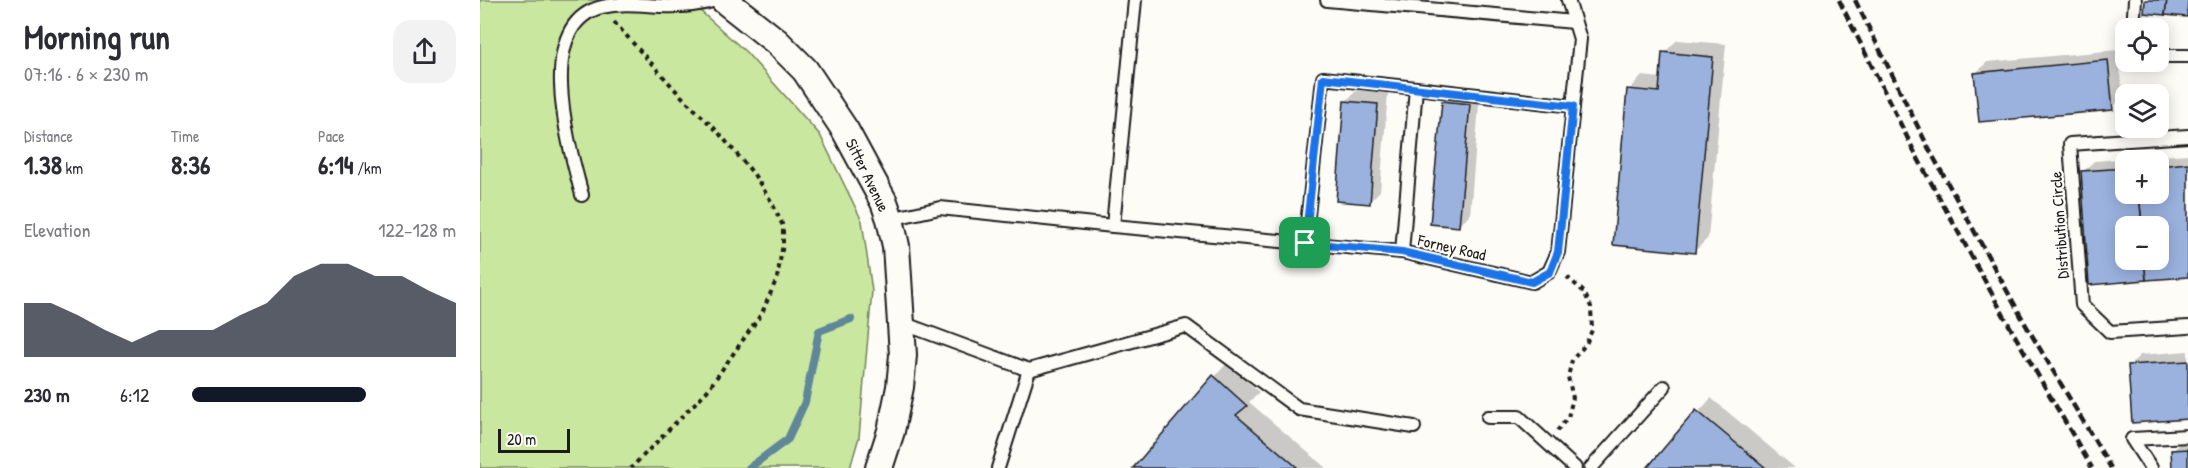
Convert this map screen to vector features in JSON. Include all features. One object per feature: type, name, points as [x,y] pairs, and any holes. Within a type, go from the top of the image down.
[{"type":"street","name":"Sitter Avenue","points":[[724,0],[777,42],[805,70],[845,130],[884,202],[890,219],[896,246],[903,355],[900,387],[891,431],[879,468]]},
{"type":"lane","points":[[582,195],[560,93],[562,68],[570,31],[584,16],[600,7],[631,3],[663,6],[699,5],[716,0]]},
{"type":"lane","points":[[1113,226],[1131,0]]},
{"type":"lane","points":[[1327,0],[1574,22]]},
{"type":"lane","points":[[1552,264],[1558,252],[1580,39],[1568,0]]},
{"type":"lane","points":[[2134,18],[2135,0]]},
{"type":"lane","points":[[2169,56],[2188,56]]},
{"type":"lane","points":[[1305,243],[1323,78],[1573,106]]},
{"type":"lane","points":[[1402,252],[1416,88]]},
{"type":"lane","name":"Distribution Circle","points":[[2188,136],[2070,144],[2082,305],[2110,332],[2188,327]]},
{"type":"lane","name":"Forney Road","points":[[890,219],[940,207],[1113,226],[1402,252],[1532,282],[1550,272],[1552,264]]},
{"type":"lane","points":[[902,323],[1029,370],[1186,326],[1299,409],[1414,427]]},
{"type":"lane","points":[[998,468],[1029,370]]},
{"type":"lane","points":[[1591,468],[1664,387]]},
{"type":"lane","points":[[1488,417],[1519,417],[1575,468]]},
{"type":"lane","points":[[2151,468],[2132,439],[2188,436]]},
{"type":"path","points":[[600,7],[717,131],[753,173],[771,201],[783,226],[783,244],[777,278],[762,313],[707,391],[631,468]]},
{"type":"path","points":[[1552,264],[1584,292],[1591,307],[1592,330],[1586,344],[1572,360],[1568,377],[1573,398],[1568,417],[1557,431]]},
{"type":"green space","points":[[480,0],[688,0],[746,52],[820,135],[862,221],[872,291],[859,437],[850,468],[480,468]]},
{"type":"building","points":[[2145,0],[2167,0],[2165,15],[2144,13]]},
{"type":"building","points":[[2167,0],[2188,0],[2187,17],[2165,15]]},
{"type":"building","points":[[1662,52],[1713,57],[1695,253],[1613,245],[1627,89],[1659,92]]},
{"type":"building","points":[[2108,60],[2113,110],[1979,122],[1974,73]]},
{"type":"building","points":[[1344,101],[1378,104],[1370,204],[1336,201]]},
{"type":"building","points":[[1442,101],[1470,104],[1459,227],[1430,224]]},
{"type":"building","points":[[2188,163],[2188,277],[2146,280],[2145,270],[2169,270],[2169,216],[2141,216],[2140,204],[2169,204],[2169,165]]},
{"type":"building","points":[[2115,169],[2115,204],[2140,204],[2141,216],[2115,216],[2115,270],[2145,270],[2146,280],[2089,285],[2081,171]]},
{"type":"building","points":[[2188,361],[2188,419],[2132,423],[2128,365]]},
{"type":"building","points":[[1213,375],[1247,406],[1236,415],[1298,468],[1133,468]]},
{"type":"building","points":[[1696,410],[1766,468],[1647,468]]},
{"type":"building","points":[[2188,449],[2188,468],[2172,468],[2171,450]]},
{"type":"waterway","points":[[749,468],[788,439],[805,402],[819,331],[851,319]]},
{"type":"railway","points":[[1839,0],[1916,155],[2014,334],[2092,468]]},
{"type":"railway","points":[[1855,0],[1929,149],[2027,327],[2111,468]]},
{"type":"route","points":[[1323,78],[1573,106],[1558,252],[1550,272],[1532,282],[1402,252],[1305,243],[1323,78]]}]
